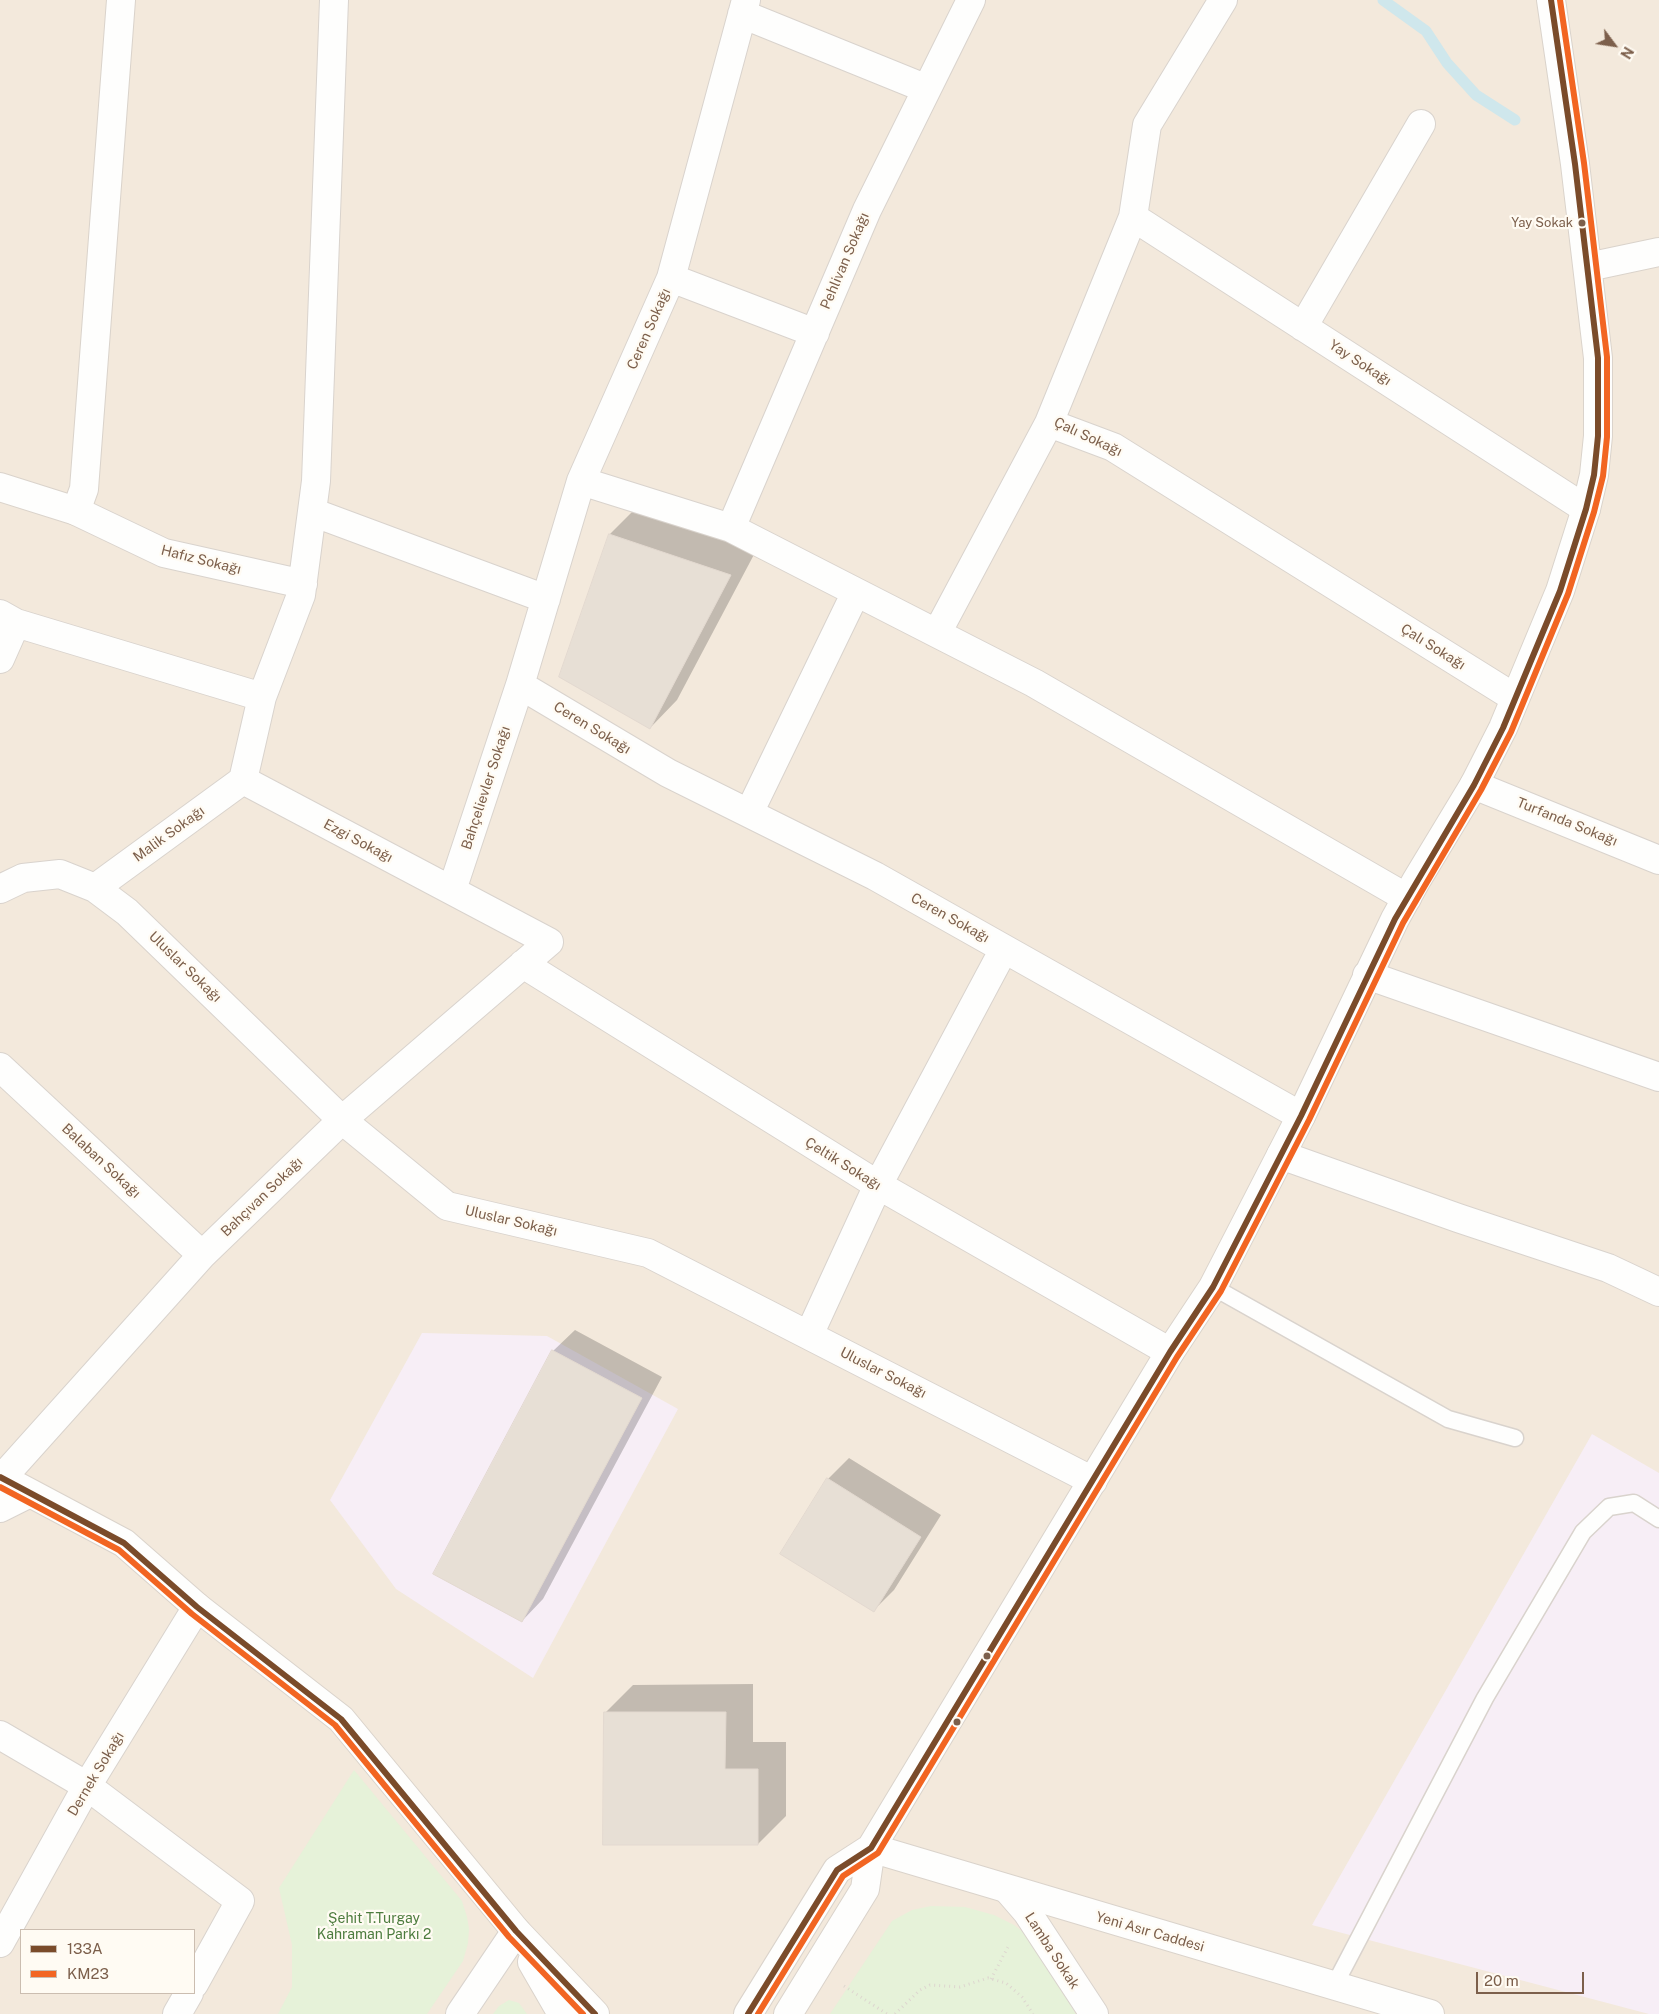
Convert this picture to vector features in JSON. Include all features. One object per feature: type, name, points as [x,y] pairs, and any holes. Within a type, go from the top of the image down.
[{"type":"street","points":[[76,511],[84,489],[121,0]]},
{"type":"street","points":[[243,780],[262,697],[301,595],[316,481],[334,0]]},
{"type":"street","name":"Pehlivan Sokağı","points":[[731,528],[868,210],[971,0]]},
{"type":"street","name":"Çalı Sokağı","points":[[1223,0],[1147,125],[1133,217],[1049,423],[1113,447],[1515,698]]},
{"type":"street","points":[[748,2014],[837,1870],[870,1848],[1170,1352],[1213,1287],[1301,1116],[1367,975],[1406,898],[1474,785],[1503,728],[1560,591],[1586,509],[1594,475],[1599,388],[1596,334],[1588,267],[1551,0]]},
{"type":"street","points":[[744,7],[927,90]]},
{"type":"street","name":"Ceren Sokağı","points":[[744,7],[671,278],[581,482],[520,686],[668,773],[874,876],[1301,1116]]},
{"type":"street","points":[[1303,327],[1420,124]]},
{"type":"street","name":"Yay Sokağı","points":[[1133,217],[1586,509]]},
{"type":"street","points":[[1588,267],[1659,252]]},
{"type":"street","points":[[671,278],[815,333]]},
{"type":"street","points":[[937,633],[1049,423]]},
{"type":"street","points":[[581,482],[731,528],[1034,683],[1406,898]]},
{"type":"street","name":"Hafız Sokağı","points":[[0,486],[76,511],[164,553],[303,584]]},
{"type":"street","points":[[312,512],[546,599]]},
{"type":"street","points":[[749,813],[856,592]]},
{"type":"street","points":[[0,660],[8,619],[262,697]]},
{"type":"street","name":"Bahçelievler Sokağı","points":[[452,890],[520,686]]},
{"type":"street","name":"Ezgi Sokağı","points":[[243,780],[549,942]]},
{"type":"street","name":"Malik Sokağı","points":[[95,888],[243,780]]},
{"type":"street","name":"Turfanda Sokağı","points":[[1474,785],[1659,860]]},
{"type":"street","name":"Uluslar Sokağı","points":[[0,889],[23,878],[60,874],[95,888],[127,912],[342,1120],[447,1206],[648,1253],[1093,1481]]},
{"type":"street","name":"Bahçıvan Sokağı","points":[[1,1478],[202,1255],[342,1120],[549,942]]},
{"type":"street","points":[[809,1334],[878,1185],[1004,949]]},
{"type":"street","name":"Çeltik Sokağı","points":[[523,964],[878,1185],[1170,1352]]},
{"type":"street","points":[[1367,975],[1659,1078]]},
{"type":"street","name":"Balaban Sokağı","points":[[2,1073],[202,1255]]},
{"type":"street","points":[[1281,1155],[1458,1218],[1608,1268],[1659,1292]]},
{"type":"street","points":[[1,1478],[28,1494],[124,1543],[197,1607],[341,1719],[516,1931],[539,1976],[576,2007],[596,2014]]},
{"type":"street","points":[[0,1508],[28,1494]]},
{"type":"street","name":"Dernek Sokağı","points":[[0,1943],[87,1786],[197,1607]]},
{"type":"street","points":[[0,1735],[87,1786],[240,1901],[195,1982]]},
{"type":"street","points":[[788,2014],[866,1889],[870,1848]]},
{"type":"street","name":"Yeni Asır Caddesi","points":[[870,1848],[1430,2014]]},
{"type":"street","name":"Lamba Sokak","points":[[1008,1890],[1027,1912],[1094,2014]]},
{"type":"street","points":[[460,2014],[516,1931]]},
{"type":"street","points":[[177,2014],[188,1994]]},
{"type":"lane","points":[[1213,1287],[1448,1420],[1515,1438]]},
{"type":"lane","points":[[1334,1986],[1485,1698],[1583,1532],[1610,1506],[1634,1503],[1659,1519]]},
{"type":"path","points":[[816,1968],[887,2014]]},
{"type":"path","points":[[895,2014],[920,1990],[930,1985],[960,1987],[988,1978],[1011,1986],[1022,1997],[1032,2014]]},
{"type":"shaded area","points":[[0,0],[1659,0],[1659,2014],[0,2014]]},
{"type":"shaded area","points":[[422,1333],[547,1336],[678,1409],[533,1678],[396,1589],[330,1500]]},
{"type":"shaded area","points":[[1592,1434],[1659,1473],[1659,2014],[1649,2014],[1312,1925]]},
{"type":"green space","name":"Şehit T.Turgay Kahraman Parkı 2","points":[[354,1770],[462,1901],[469,1929],[468,1943],[463,1961],[427,2014],[278,2014],[292,1987],[292,1945],[279,1888]]},
{"type":"green space","points":[[931,1906],[965,1907],[994,1915],[1014,1925],[1027,1935],[1076,2014],[830,2014],[892,1921],[912,1910]]},
{"type":"green space","points":[[509,2000],[519,2003],[527,2014],[493,2014],[499,2006]]},
{"type":"building","points":[[609,534],[731,575],[650,729],[559,677]]},
{"type":"building","points":[[552,1350],[642,1398],[522,1622],[433,1574]]},
{"type":"building","points":[[827,1478],[921,1537],[874,1612],[780,1554]]},
{"type":"building","points":[[604,1712],[726,1712],[725,1769],[758,1769],[758,1845],[603,1845]]},
{"type":"waterway","points":[[1383,0],[1426,31],[1447,63],[1476,95],[1515,120]]},
{"type":"transit line","name":"133A","points":[[748,2014],[837,1870],[871,1848],[1170,1352],[1213,1287],[1301,1116],[1395,919],[1474,785],[1503,728],[1560,591],[1586,509],[1594,475],[1598,436],[1598,358],[1575,164],[1551,0]]},
{"type":"transit line","name":"KM23","points":[[758,2014],[843,1876],[878,1853],[1177,1357],[1221,1291],[1309,1120],[1403,923],[1481,790],[1511,732],[1568,594],[1594,512],[1603,476],[1607,437],[1607,357],[1584,163],[1560,0]]},
{"type":"transit line","name":"133A","points":[[0,1477],[124,1543],[197,1607],[341,1719],[516,1931],[595,2014]]},
{"type":"transit line","name":"KM23","points":[[0,1487],[119,1550],[192,1614],[335,1725],[509,1937],[583,2014]]},
{"type":"place","name":"Yay Sokak","points":[[1582,223]]}]
